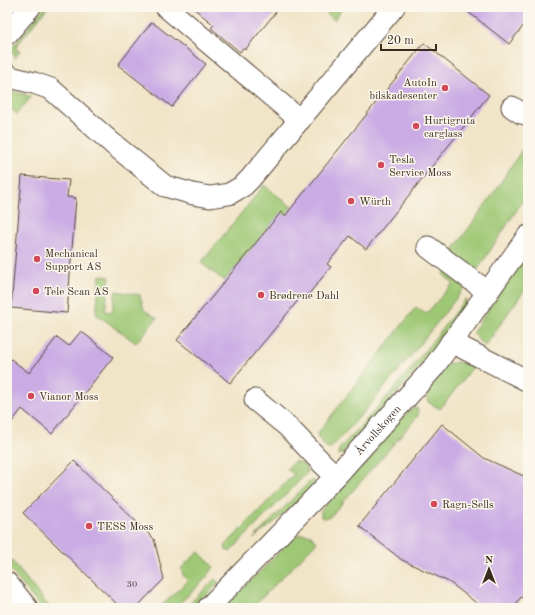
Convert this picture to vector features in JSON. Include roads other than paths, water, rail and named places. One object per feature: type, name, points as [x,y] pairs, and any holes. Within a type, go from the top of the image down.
[{"type":"street","points":[[7,34],[30,7]]},
{"type":"street","points":[[166,7],[300,120]]},
{"type":"street","points":[[7,74],[10,77],[51,89],[165,186],[210,197],[229,194],[243,186],[250,179],[394,7]]},
{"type":"street","name":"Årvollskogen","points":[[208,608],[336,476],[433,368],[528,236]]},
{"type":"street","points":[[428,247],[488,292]]},
{"type":"street","points":[[452,342],[528,381]]},
{"type":"street","points":[[255,400],[288,426],[336,476]]},
{"type":"street","points":[[7,583],[27,608]]},
{"type":"place","name":"AutoIn bilskadesenter","points":[[445,88]]},
{"type":"place","name":"Hurtigruta carglass","points":[[416,126]]},
{"type":"place","name":"Tesla Service Moss","points":[[381,165]]},
{"type":"place","name":"Würth","points":[[351,201]]},
{"type":"place","name":"Mechanical Support AS","points":[[37,259]]},
{"type":"place","name":"Tele Scan AS","points":[[36,291]]},
{"type":"place","name":"Brødrene Dahl","points":[[261,295]]},
{"type":"place","name":"Vianor Moss","points":[[31,396]]},
{"type":"place","name":"Ragn-Sells","points":[[434,504]]},
{"type":"place","name":"TESS Moss","points":[[89,526]]}]
